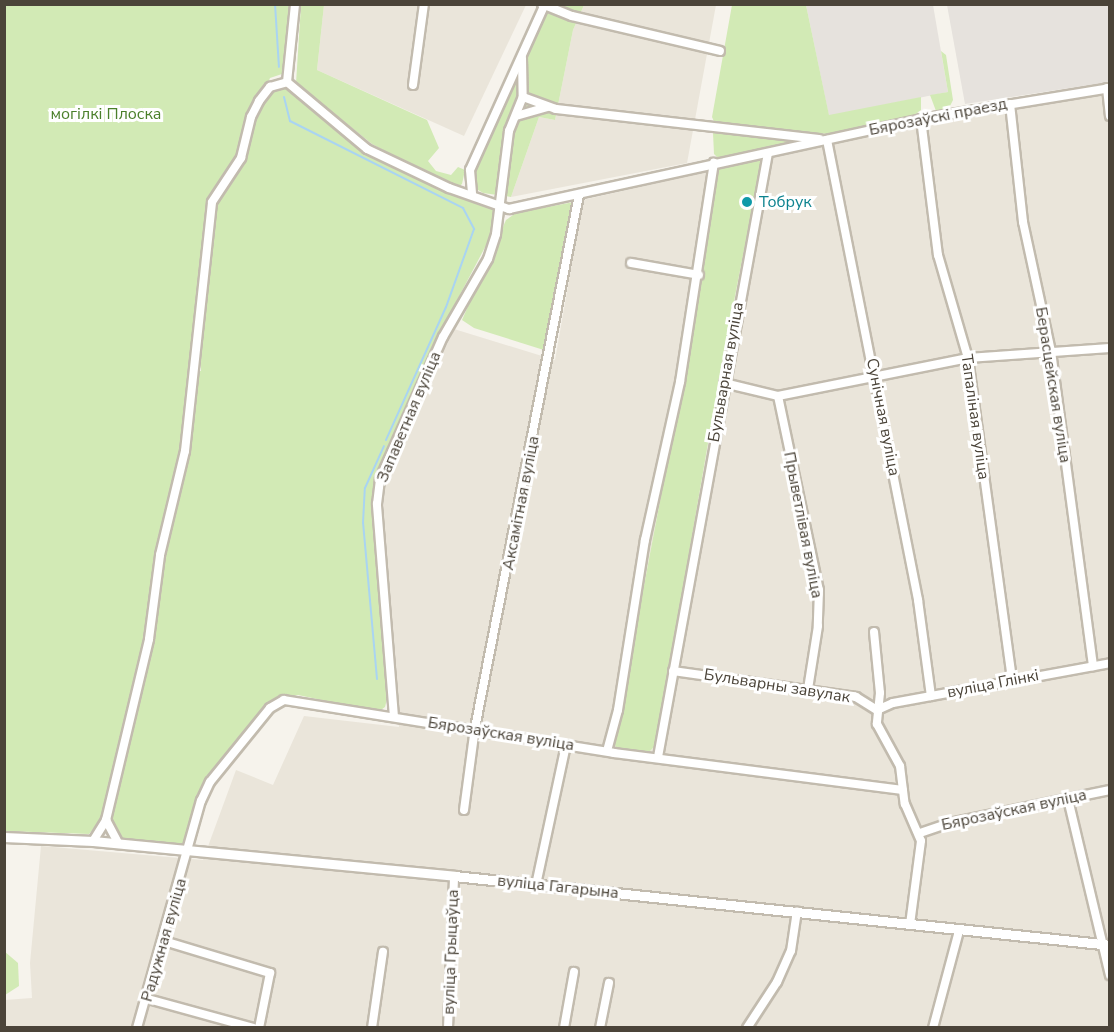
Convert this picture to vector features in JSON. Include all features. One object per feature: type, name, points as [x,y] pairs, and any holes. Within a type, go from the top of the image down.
[{"type":"street","points":[[287,82],[295,4]]},
{"type":"street","points":[[413,85],[424,4]]},
{"type":"street","points":[[472,194],[470,170],[544,5],[572,16],[720,51]]},
{"type":"street","points":[[522,58],[523,97],[549,107],[826,140]]},
{"type":"street","points":[[287,82],[367,149],[449,188],[472,194],[509,209],[768,153]]},
{"type":"street","points":[[93,841],[106,820],[149,639],[160,555],[185,451],[212,202],[241,158],[251,117],[259,102],[270,87],[287,82]]},
{"type":"street","points":[[1108,88],[1110,116]]},
{"type":"street","name":"Бярозаўскі праезд","points":[[768,153],[921,119],[1108,88]]},
{"type":"street","name":"Запаветная вуліца","points":[[393,717],[377,504],[380,479],[443,337],[488,259],[500,207],[509,131],[523,97]]},
{"type":"street","name":"Берасцейская вуліца","points":[[1010,104],[1023,222],[1051,351],[1093,666]]},
{"type":"street","points":[[516,117],[549,107]]},
{"type":"street","name":"Тапаліная вуліца","points":[[921,119],[938,255],[968,358],[1012,681]]},
{"type":"street","name":"Сунічная вуліца","points":[[826,140],[918,600],[931,696]]},
{"type":"street","name":"Бульварная вуліца","points":[[658,757],[724,383],[768,153]]},
{"type":"street","points":[[607,751],[699,275],[714,164]]},
{"type":"street","name":"Аксамітная вуліца","points":[[464,810],[475,728],[579,195]]},
{"type":"street","points":[[631,263],[699,275]]},
{"type":"street","points":[[724,383],[778,396],[968,358],[1110,348]]},
{"type":"street","name":"Прыветлівая вуліца","points":[[778,396],[819,590],[818,626],[808,689]]},
{"type":"street","points":[[874,632],[880,693],[877,724],[900,766],[903,790],[920,833],[910,924]]},
{"type":"street","name":"вуліца Глінкі","points":[[877,710],[893,703],[1110,663]]},
{"type":"street","name":"Бульварны завулак","points":[[673,671],[856,697],[877,710]]},
{"type":"street","name":"Бярозаўская вуліца","points":[[189,852],[210,782],[270,708],[284,700],[297,700],[393,717],[475,728],[607,751],[903,790]]},
{"type":"street","points":[[536,885],[566,745]]},
{"type":"street","name":"Бярозаўская вуліца","points":[[920,833],[949,823],[1110,790]]},
{"type":"street","points":[[1068,799],[1106,946],[1110,975]]},
{"type":"street","points":[[106,820],[119,844]]},
{"type":"street","name":"вуліца Гагарына","points":[[4,837],[93,841],[454,876],[1106,946]]},
{"type":"street","name":"Радужная вуліца","points":[[137,1028],[148,999],[189,852]]},
{"type":"street","name":"вуліца Грыцаўца","points":[[448,1028],[454,876]]},
{"type":"street","points":[[747,1028],[777,982],[791,951],[796,911]]},
{"type":"street","points":[[933,1028],[959,931]]},
{"type":"street","points":[[164,941],[270,973],[259,1028]]},
{"type":"street","points":[[372,1028],[383,952]]},
{"type":"street","points":[[564,1028],[574,972]]},
{"type":"street","points":[[600,1028],[609,982]]},
{"type":"street","points":[[148,999],[253,1028]]},
{"type":"shaded area","points":[[324,5],[526,5],[464,136],[317,70]]},
{"type":"shaded area","points":[[584,5],[716,5],[687,163],[511,197],[539,117],[555,120],[573,30]]},
{"type":"shaded area","points":[[806,5],[933,5],[948,92],[829,116]]},
{"type":"shaded area","points":[[947,5],[1109,5],[1109,82],[965,104]]},
{"type":"shaded area","points":[[1109,94],[1109,1027],[5,1028],[5,1000],[32,998],[30,963],[41,846],[203,860],[236,770],[273,785],[304,716],[399,727],[383,512],[385,484],[454,329],[555,360],[583,200],[719,169],[699,295],[614,744],[648,753],[656,745],[722,362],[762,159],[933,122]]},
{"type":"green space","name":"могілкі Плоска","points":[[5,5],[291,5],[285,73],[270,78],[237,159],[208,199],[191,370],[201,371],[199,348],[215,203],[243,163],[254,120],[265,98],[274,89],[290,89],[369,154],[452,195],[494,209],[491,236],[437,338],[374,480],[371,505],[387,699],[385,707],[378,712],[298,695],[273,701],[208,777],[198,795],[188,839],[182,845],[123,840],[111,823],[152,640],[163,553],[184,475],[189,445],[182,442],[166,512],[147,635],[104,816],[89,834],[5,831]]},
{"type":"green space","points":[[301,5],[324,5],[317,70],[427,120],[439,148],[428,161],[436,171],[451,175],[458,167],[465,170],[462,184],[457,188],[448,184],[372,144],[296,83]]},
{"type":"green space","points":[[549,5],[584,5],[573,30],[555,120],[539,117],[511,197],[483,193],[475,188],[473,175]]},
{"type":"green space","points":[[732,5],[806,5],[829,115],[921,97],[921,110],[913,116],[828,134],[715,124],[712,117]]},
{"type":"green space","points":[[941,51],[946,55],[953,100],[949,108],[936,111],[930,95],[948,92]]},
{"type":"green space","points":[[713,133],[798,141],[718,158],[714,154]]},
{"type":"green space","points":[[762,159],[722,362],[656,745],[648,753],[617,748],[614,744],[699,295],[719,169]]},
{"type":"green space","points":[[574,202],[547,351],[474,328],[462,320],[506,220],[516,213]]},
{"type":"green space","points":[[4,951],[18,963],[19,986],[5,995]]},
{"type":"waterway","points":[[275,4],[279,67]]},
{"type":"waterway","points":[[284,97],[290,121],[463,208],[474,229],[446,307],[386,440]]},
{"type":"waterway","points":[[377,679],[363,523],[365,488],[384,446]]},
{"type":"place","name":"Тобрук","points":[[747,202]]}]
